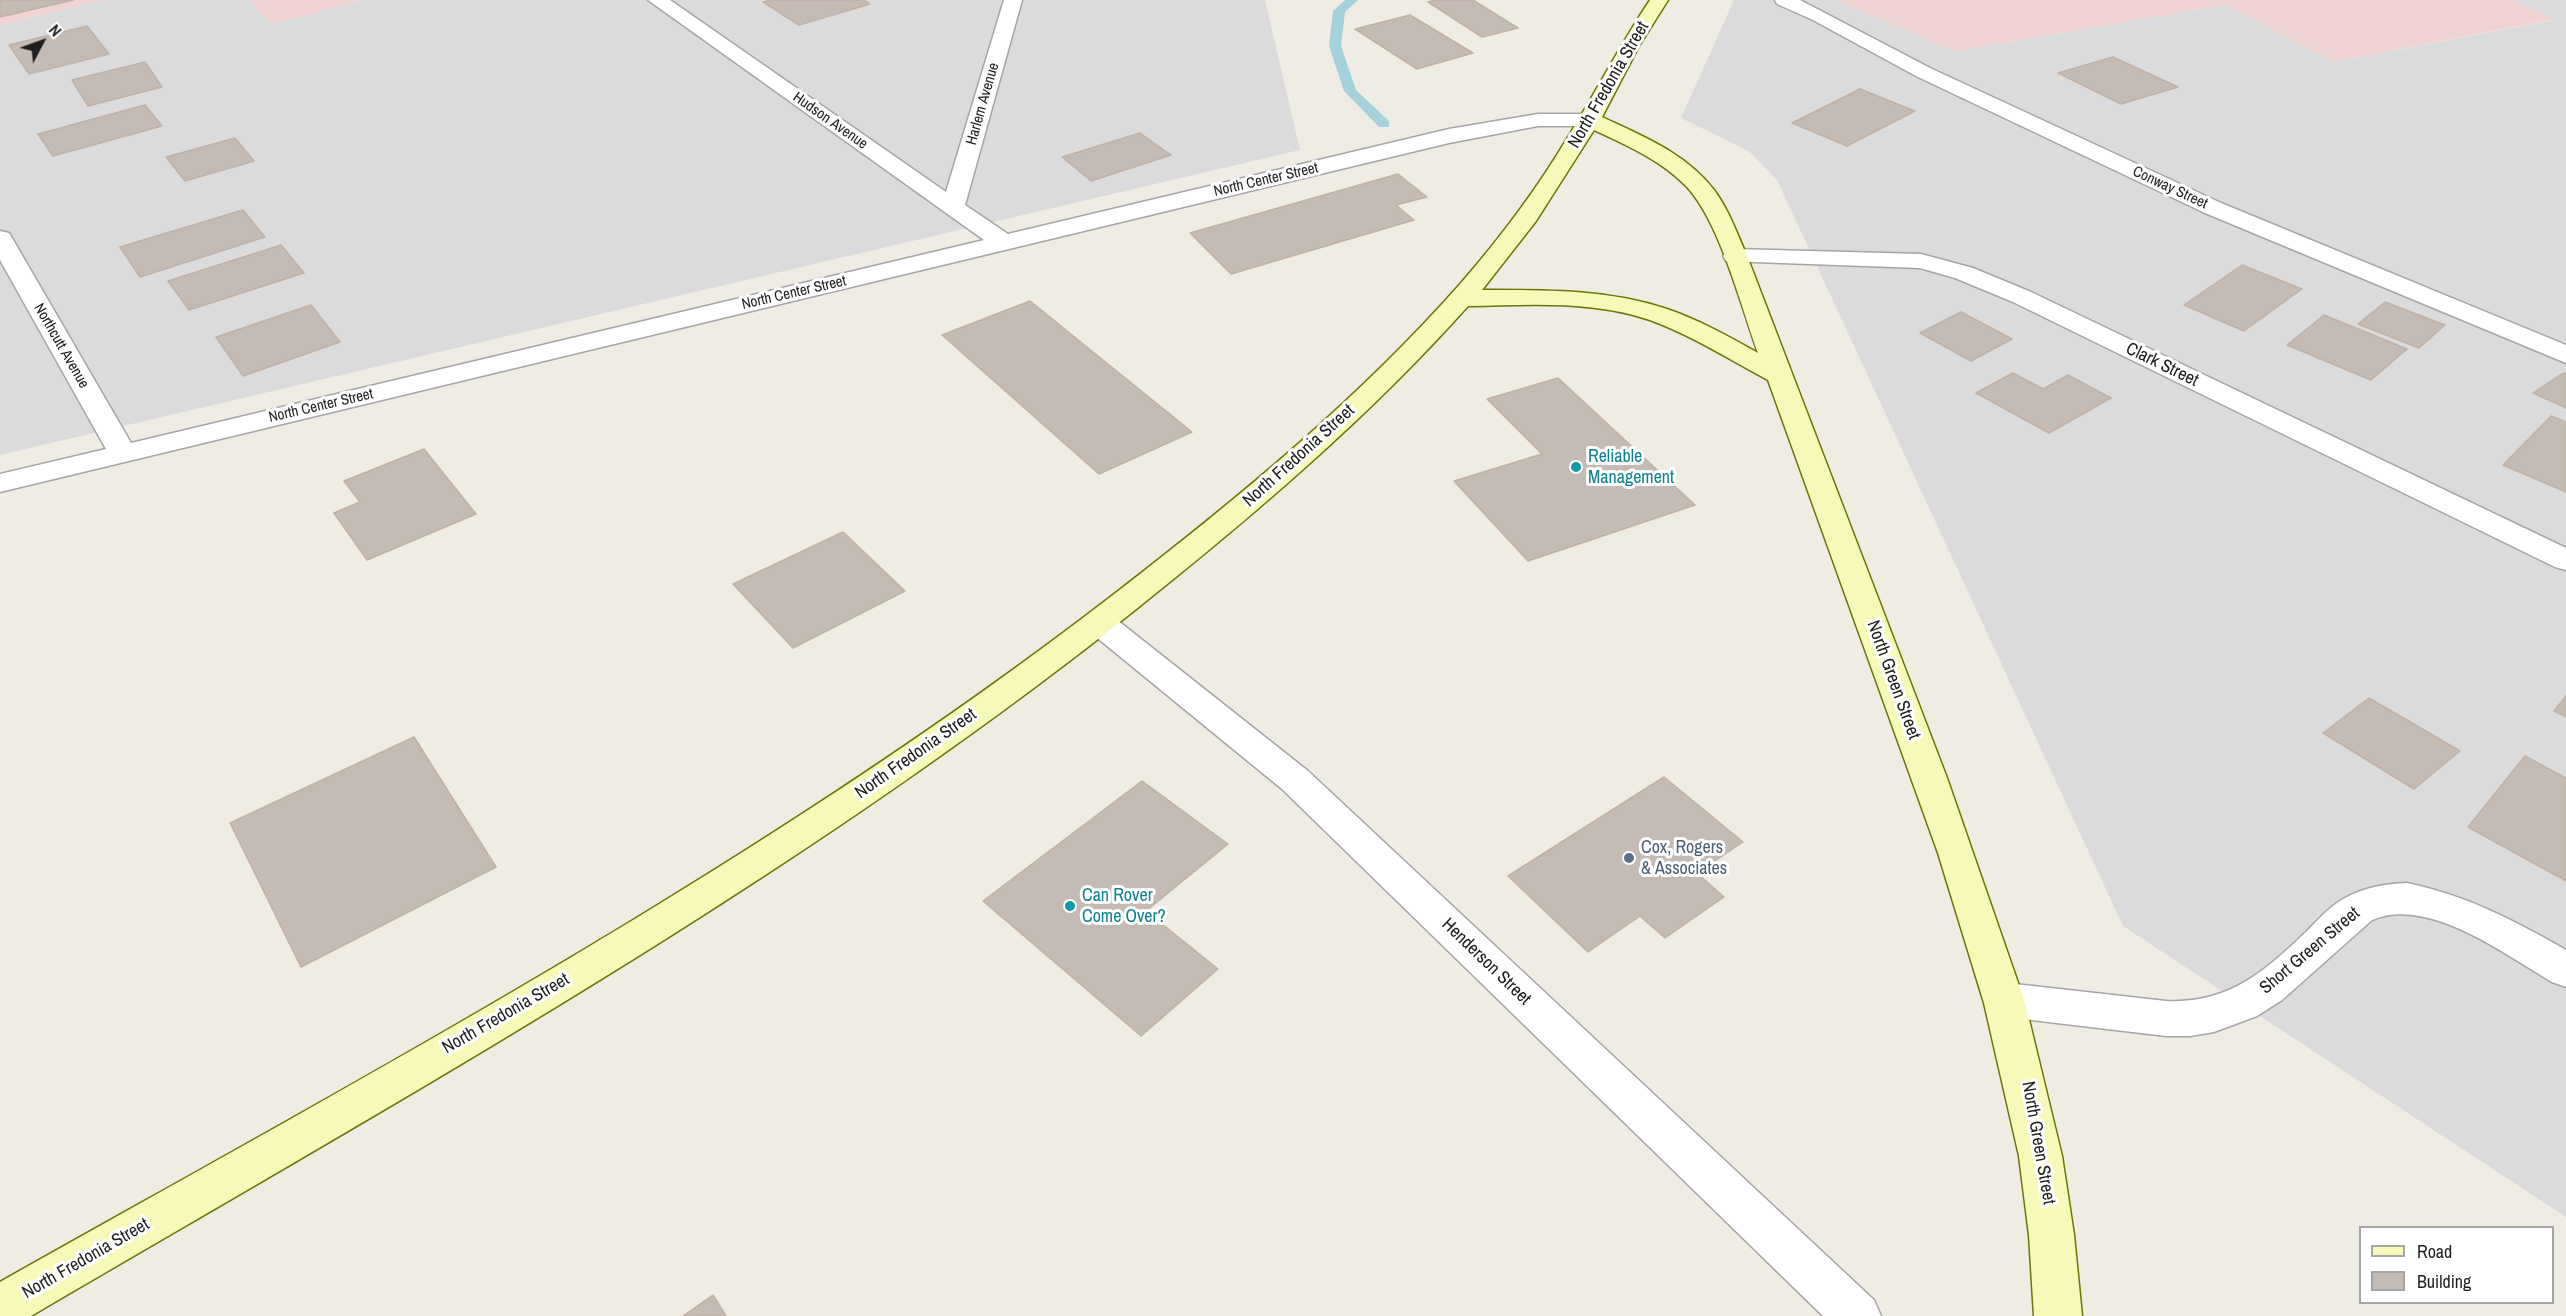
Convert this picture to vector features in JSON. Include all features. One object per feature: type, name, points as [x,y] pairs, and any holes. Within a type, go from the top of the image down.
[{"type":"street","name":"Hudson Avenue","points":[[657,0],[1004,243]]},
{"type":"street","name":"Harlem Avenue","points":[[953,207],[1014,0]]},
{"type":"street","name":"North Fredonia Street","points":[[0,1308],[576,974],[676,912],[772,852],[923,750],[1101,624],[1281,476],[1408,355],[1462,298],[1514,234],[1590,120],[1635,36],[1659,0]]},
{"type":"street","name":"Conway Street","points":[[1784,0],[1820,16],[1923,72],[2222,212],[2566,355]]},
{"type":"street","name":"North Center Street","points":[[0,483],[1484,128],[1538,120],[1590,120]]},
{"type":"street","name":"North Green Street","points":[[1590,120],[1652,150],[1689,177],[1705,194],[1735,256],[1954,843],[2006,1000],[2026,1074],[2043,1159],[2055,1254],[2058,1316]]},
{"type":"street","name":"Northcutt Avenue","points":[[0,238],[123,454]]},
{"type":"street","name":"Clark Street","points":[[1735,256],[1921,261],[1973,276],[2022,297],[2566,560]]},
{"type":"street","points":[[1462,298],[1568,298],[1642,309],[1698,331],[1780,376]]},
{"type":"street","name":"Henderson Street","points":[[1101,624],[1295,780],[1857,1316]]},
{"type":"street","name":"Short Green Street","points":[[2006,1000],[2178,1020],[2211,1016],[2263,994],[2286,976],[2358,908],[2384,898],[2419,900],[2451,910],[2566,970]]},
{"type":"shaded area","points":[[0,0],[104,0],[0,25]]},
{"type":"shaded area","points":[[104,0],[249,0],[272,24],[362,0],[1265,0],[1300,150],[0,455],[0,25]]},
{"type":"shaded area","points":[[249,0],[362,0],[272,24]]},
{"type":"shaded area","points":[[1734,0],[1836,0],[1954,51],[2225,5],[2334,62],[2554,20],[2512,0],[2566,0],[2566,1217],[2123,926],[1777,180],[1750,152],[1681,118]]},
{"type":"shaded area","points":[[1836,0],[2512,0],[2556,19],[2334,62],[2225,5],[1954,51]]},
{"type":"building","points":[[0,0],[73,0],[0,17]]},
{"type":"building","points":[[772,0],[864,0],[870,4],[799,25],[763,2]]},
{"type":"building","points":[[1473,0],[1518,28],[1482,37],[1428,2]]},
{"type":"building","points":[[1410,15],[1473,53],[1417,69],[1355,29]]},
{"type":"building","points":[[87,26],[109,54],[29,74],[9,45]]},
{"type":"building","points":[[2113,57],[2178,87],[2121,104],[2058,73]]},
{"type":"building","points":[[145,62],[162,87],[88,106],[72,80]]},
{"type":"building","points":[[1860,89],[1915,111],[1847,146],[1792,123]]},
{"type":"building","points":[[145,105],[162,126],[53,156],[38,134]]},
{"type":"building","points":[[1140,133],[1171,155],[1091,181],[1062,157]]},
{"type":"building","points":[[235,138],[254,161],[185,181],[166,157]]},
{"type":"building","points":[[1398,174],[1427,197],[1396,205],[1414,220],[1231,274],[1190,233]]},
{"type":"building","points":[[243,210],[265,237],[140,277],[120,247]]},
{"type":"building","points":[[281,245],[304,273],[189,310],[168,281]]},
{"type":"building","points":[[2242,265],[2302,289],[2244,331],[2184,305]]},
{"type":"building","points":[[1030,301],[1192,432],[1099,474],[942,335]]},
{"type":"building","points":[[2385,302],[2445,325],[2419,348],[2358,324]]},
{"type":"building","points":[[311,305],[340,342],[243,376],[216,337]]},
{"type":"building","points":[[1961,312],[2012,339],[1971,361],[1920,333]]},
{"type":"building","points":[[2324,315],[2407,349],[2371,380],[2287,345]]},
{"type":"building","points":[[2013,373],[2043,389],[2068,375],[2111,398],[2049,433],[1976,393]]},
{"type":"building","points":[[2563,373],[2566,374],[2566,408],[2533,393]]},
{"type":"building","name":"Reliable Management","points":[[1558,378],[1695,505],[1528,561],[1454,481],[1542,454],[1487,399]]},
{"type":"building","points":[[2551,416],[2566,422],[2566,492],[2503,465]]},
{"type":"building","points":[[424,449],[476,514],[367,560],[334,513],[360,502],[344,481]]},
{"type":"building","points":[[843,532],[905,591],[793,648],[733,584]]},
{"type":"building","points":[[2566,696],[2566,717],[2554,711]]},
{"type":"building","points":[[2369,698],[2460,751],[2414,789],[2323,733]]},
{"type":"building","points":[[414,737],[496,867],[301,967],[230,823]]},
{"type":"building","points":[[2525,756],[2566,778],[2566,881],[2468,827]]},
{"type":"building","name":"Cox, Rogers & Associates","points":[[1664,777],[1743,842],[1697,873],[1724,897],[1665,938],[1640,916],[1588,952],[1508,876]]},
{"type":"building","name":"Can Rover Come Over?","points":[[1142,781],[1228,844],[1146,911],[1218,969],[1141,1036],[983,901]]},
{"type":"building","points":[[713,1295],[726,1316],[683,1316]]},
{"type":"waterway","points":[[1352,0],[1339,11],[1335,46],[1350,91],[1384,124]]},
{"type":"place","name":"Reliable Management","points":[[1576,467]]},
{"type":"place","name":"Cox, Rogers & Associates","points":[[1629,858]]},
{"type":"place","name":"Can Rover Come Over?","points":[[1070,906]]}]
